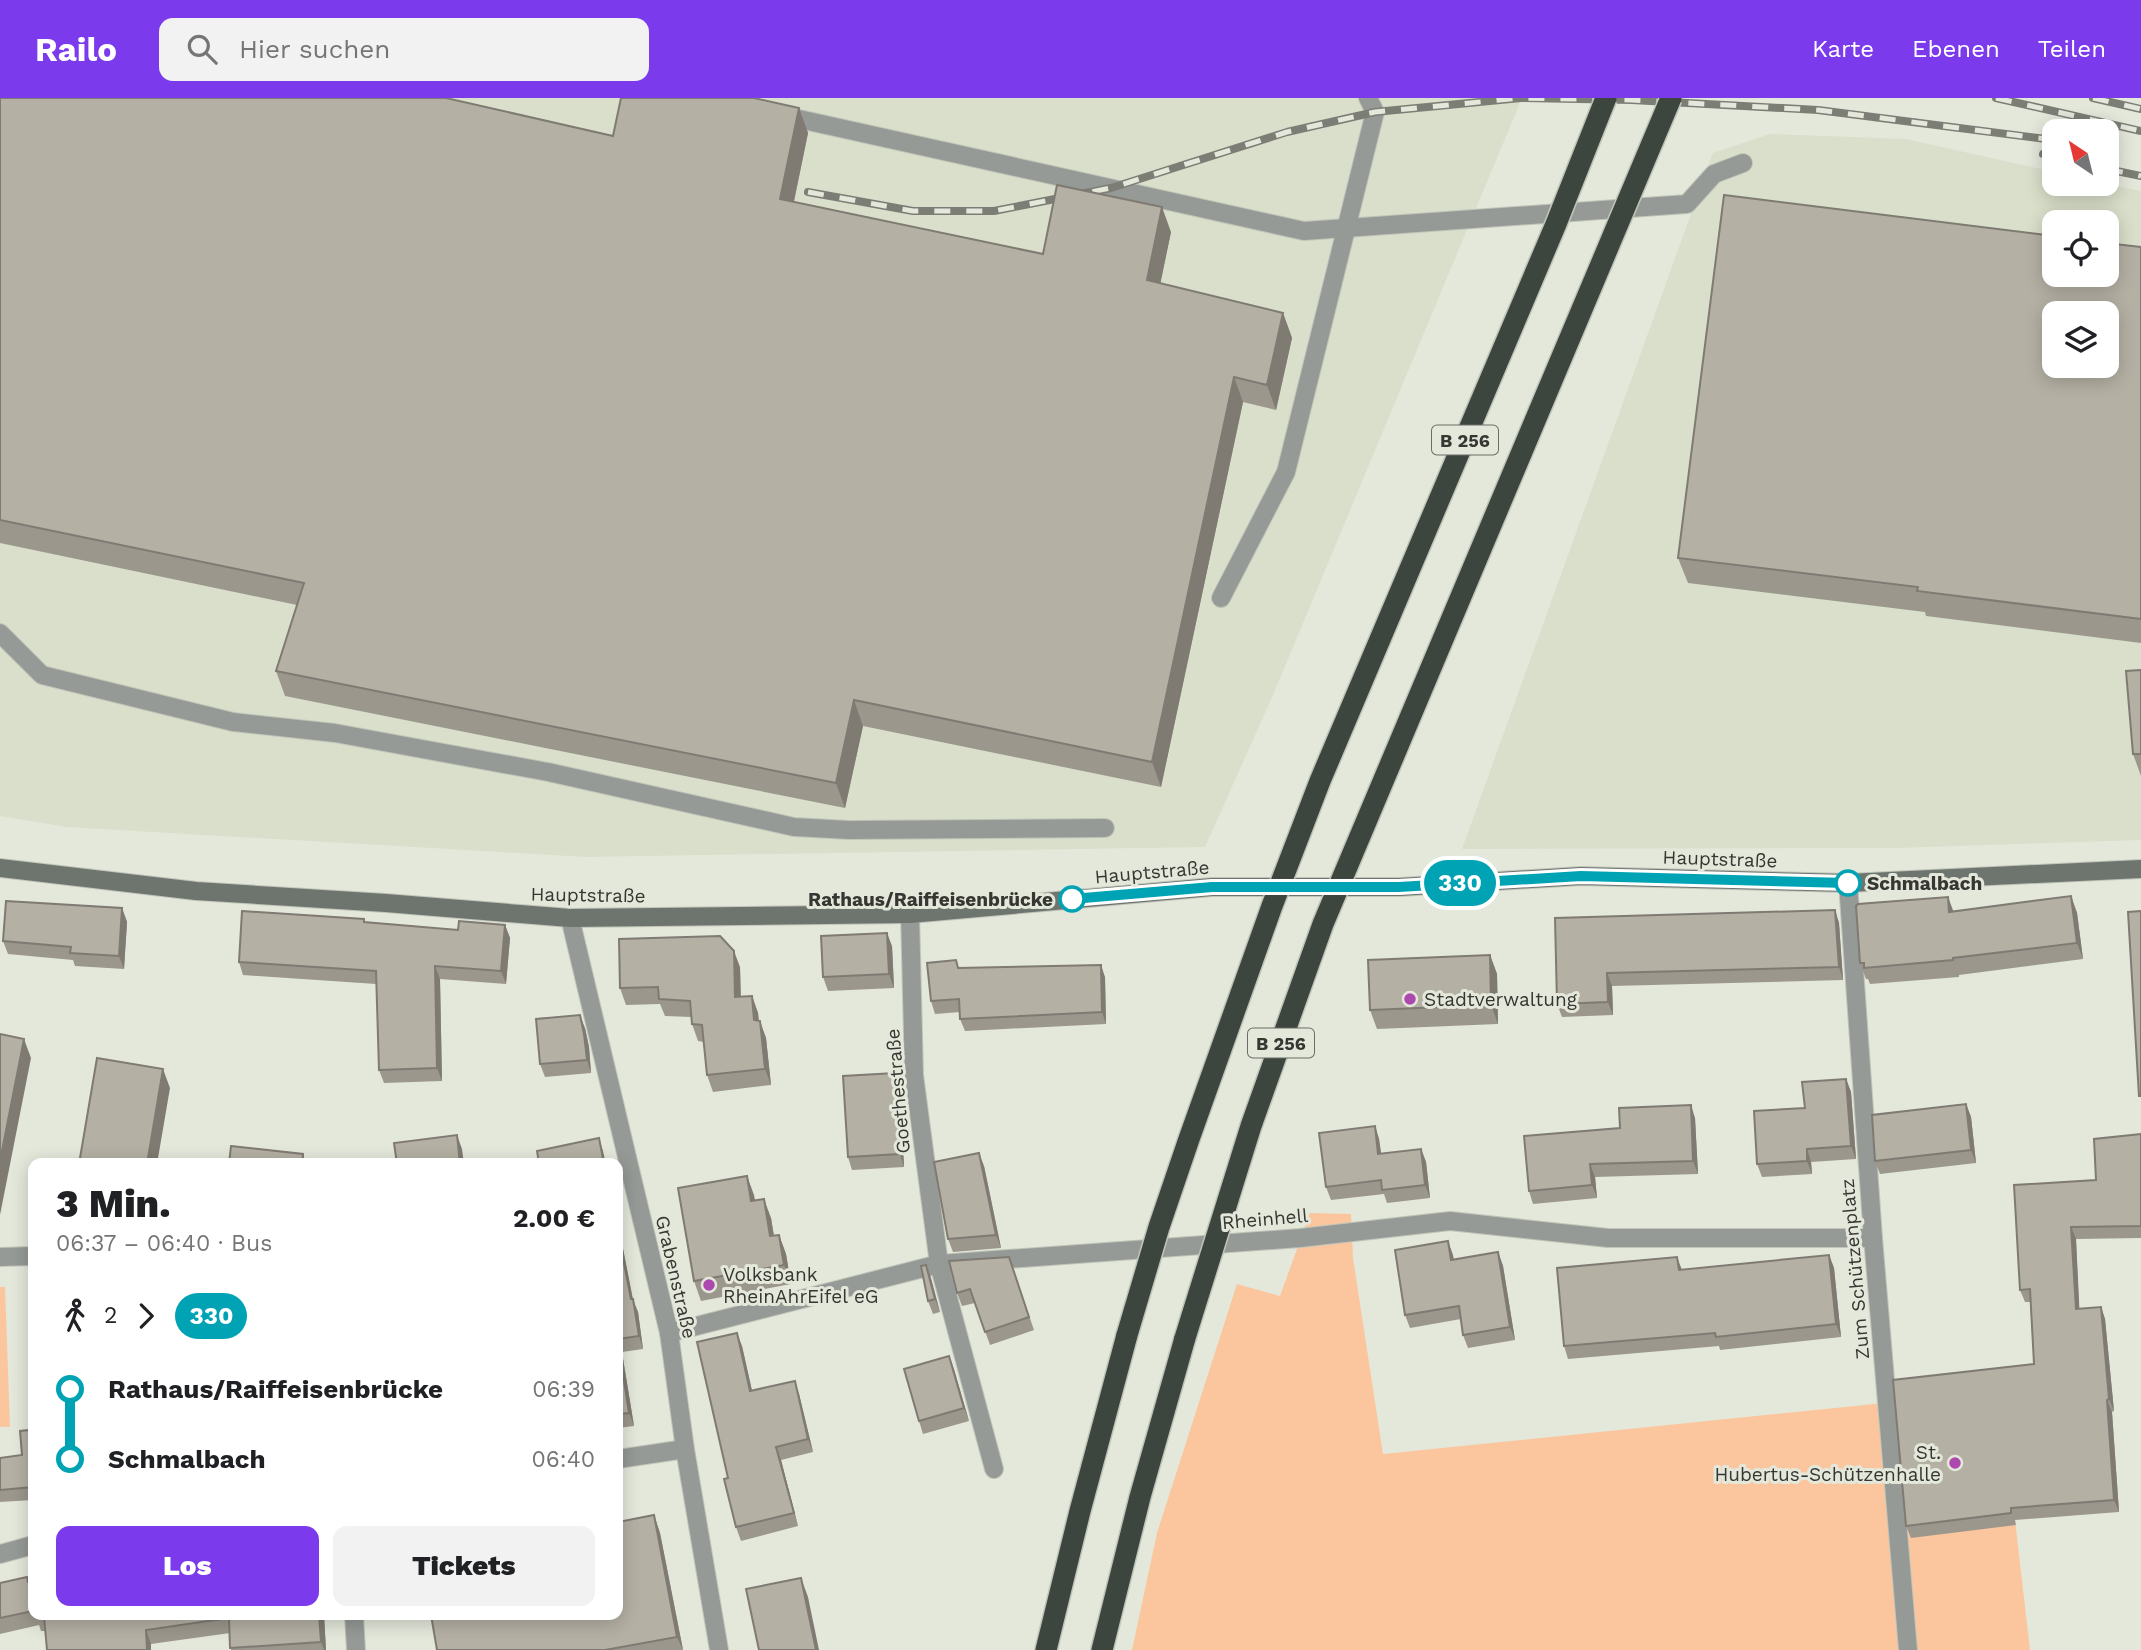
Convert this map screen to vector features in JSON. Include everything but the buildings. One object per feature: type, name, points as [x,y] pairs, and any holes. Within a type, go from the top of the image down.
[{"type":"highway","name":"B 256","points":[[1046,1650],[1100,1433],[1156,1239],[1272,906],[1320,781],[1556,224],[1606,98]]},
{"type":"highway","name":"B 256","points":[[1102,1650],[1140,1497],[1189,1324],[1251,1126],[1323,924],[1671,98]]},
{"type":"main road","name":"Hauptstraße","points":[[0,868],[196,891],[570,918],[910,914],[1212,887],[1399,887],[1581,876],[1848,883],[2141,869]]},
{"type":"street","points":[[1221,598],[1286,472],[1375,112],[1368,98]]},
{"type":"street","points":[[771,113],[1304,231],[1686,204],[1714,174],[1743,163]]},
{"type":"street","points":[[0,633],[42,675],[233,722],[335,733],[534,770],[794,827],[849,830],[1105,828]]},
{"type":"street","name":"Zum Schützenplatz","points":[[1848,883],[1873,1238],[1908,1650]]},
{"type":"street","name":"Goethestraße","points":[[910,914],[914,1075],[939,1264],[994,1469]]},
{"type":"street","name":"Grabenstraße","points":[[570,918],[669,1333],[685,1449],[719,1650]]},
{"type":"street","name":"Rheinhell","points":[[669,1333],[939,1264],[1300,1238],[1450,1221],[1608,1238],[1873,1238]]},
{"type":"street","points":[[0,1257],[28,1256]]},
{"type":"street","points":[[623,1458],[685,1449]]},
{"type":"street","points":[[0,1554],[28,1546]]},
{"type":"street","points":[[354,1620],[356,1650]]},
{"type":"shaded area","points":[[0,98],[1522,98],[1273,695],[1205,847],[586,857],[67,827],[0,816]]},
{"type":"shaded area","points":[[1770,134],[1906,139],[2042,169],[2042,196],[2119,196],[2119,186],[2141,191],[2141,840],[1896,848],[1462,849],[1713,153]]},
{"type":"shaded area","points":[[1310,1213],[1351,1214],[1353,1258],[1383,1454],[1894,1402],[1999,1381],[2030,1650],[1132,1650],[1157,1533],[1237,1284],[1280,1296]]},
{"type":"shaded area","points":[[0,1287],[5,1287],[10,1427],[0,1427]]},
{"type":"railway","points":[[808,192],[913,211],[994,211],[1111,188],[1287,132],[1375,112],[1521,98],[1632,100],[1818,110],[2042,138]]},
{"type":"railway","points":[[1996,98],[2141,131]]},
{"type":"railway","points":[[2093,98],[2141,109]]},
{"type":"railway","points":[[2119,171],[2141,176]]},
{"type":"bus line","name":"330","points":[[1072,899],[1212,887],[1399,887],[1581,876],[1848,883]]},
{"type":"place","name":"Schmalbach","points":[[1848,883]]},
{"type":"place","name":"Rathaus/Raiffeisenbrücke","points":[[1072,899]]},
{"type":"place","name":"Stadtverwaltung","points":[[1410,999]]},
{"type":"place","name":"Volksbank RheinAhrEifel eG","points":[[709,1285]]},
{"type":"place","name":"St. Hubertus-Schützenhalle","points":[[1955,1463]]}]
